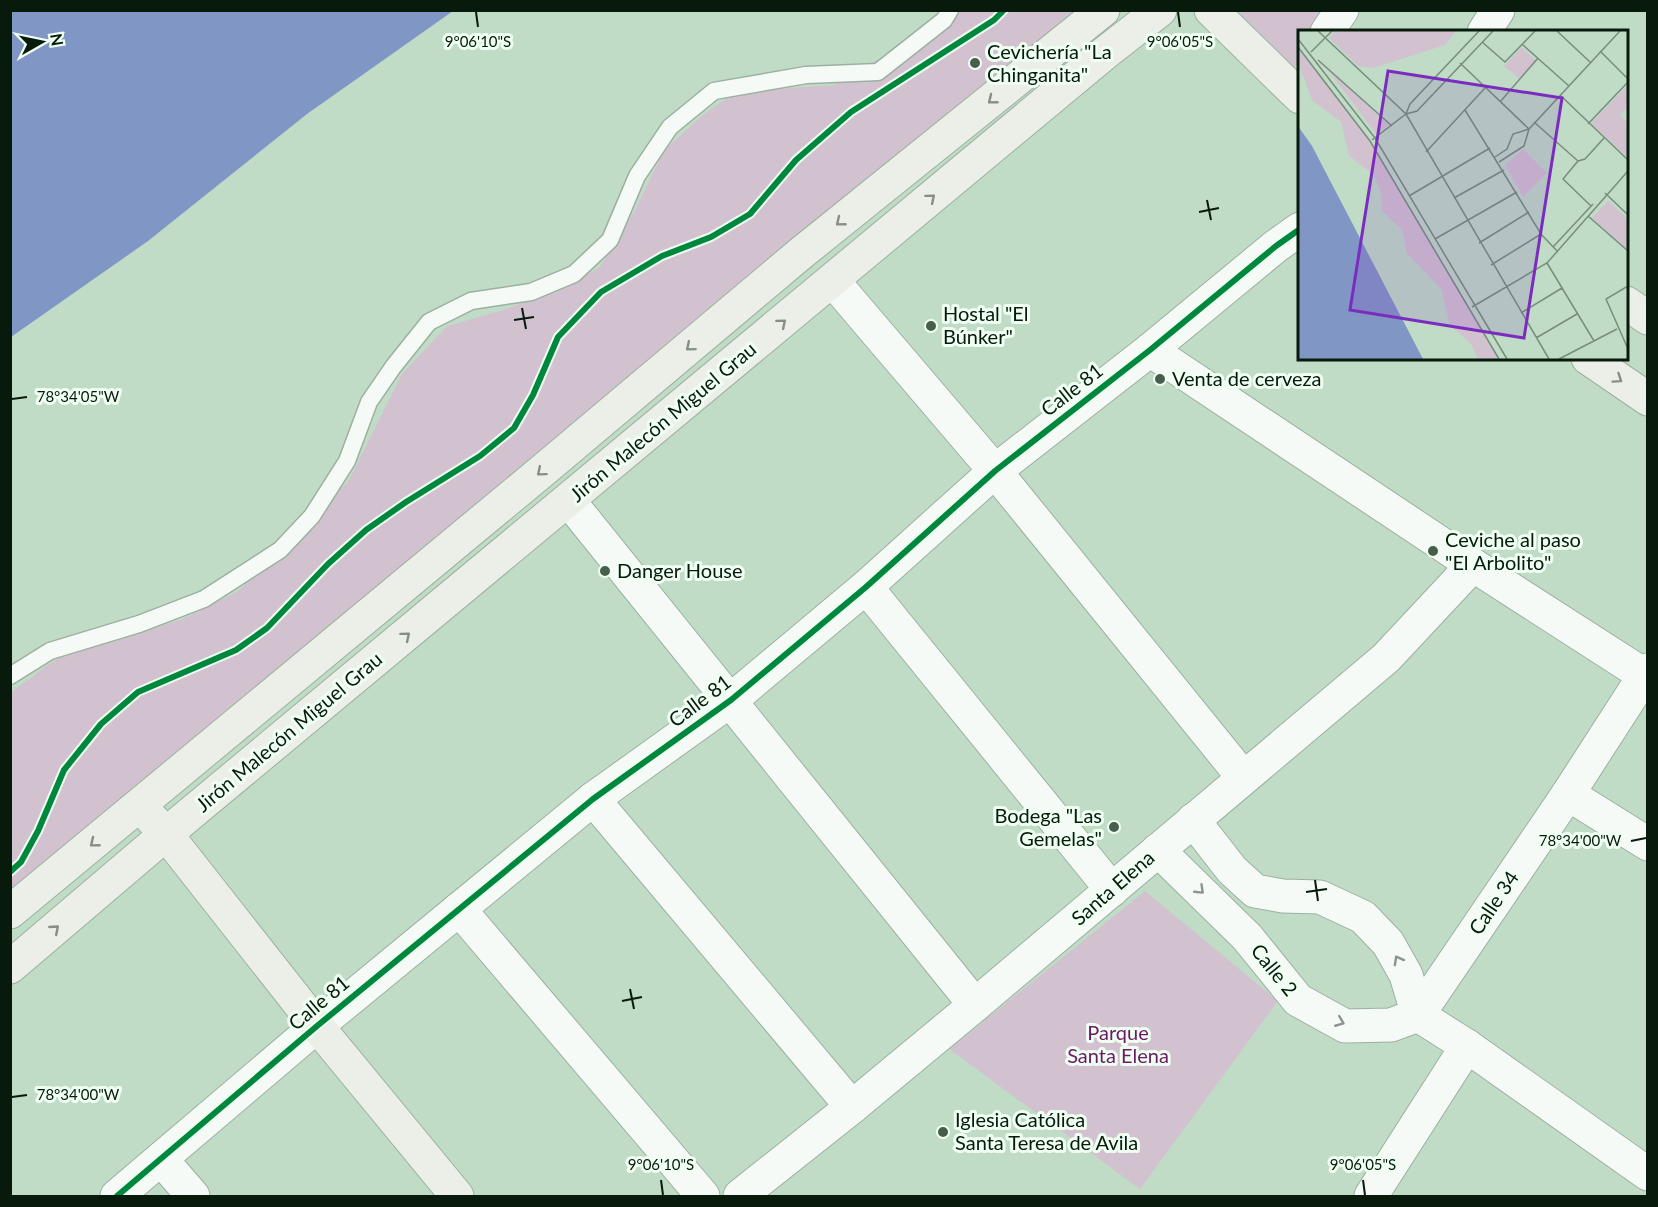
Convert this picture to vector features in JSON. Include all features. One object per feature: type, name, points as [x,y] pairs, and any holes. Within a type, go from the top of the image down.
[{"type":"main road","name":"Jirón Malecón Miguel Grau","points":[[10,912],[800,254],[1103,10]]},
{"type":"main road","name":"Jirón Malecón Miguel Grau","points":[[10,967],[166,834],[1105,53],[1160,10]]},
{"type":"main road","points":[[1211,10],[1296,85]]},
{"type":"main road","points":[[1628,304],[1647,318]]},
{"type":"main road","points":[[1591,360],[1647,399]]},
{"type":"main road","points":[[140,806],[166,834],[317,1026],[457,1197]]},
{"type":"street","points":[[1328,30],[1342,10]]},
{"type":"street","points":[[1485,30],[1498,10]]},
{"type":"street","name":"Calle 81","points":[[117,1197],[317,1026],[593,799],[731,700],[866,587],[996,471],[1298,230]]},
{"type":"street","points":[[833,281],[996,471],[1243,777]]},
{"type":"street","points":[[1150,350],[1473,565],[1646,673]]},
{"type":"street","points":[[568,501],[975,1005]]},
{"type":"street","name":"Santa Elena","points":[[740,1197],[975,1005],[1386,658],[1473,565]]},
{"type":"street","points":[[866,587],[1112,890]]},
{"type":"street","name":"Calle 34","points":[[1418,1014],[1568,794],[1646,673]]},
{"type":"street","points":[[1568,794],[1647,843]]},
{"type":"street","points":[[593,799],[852,1107]]},
{"type":"street","points":[[1193,820],[1232,870],[1255,891],[1283,896],[1320,897],[1363,917],[1388,943],[1406,975],[1418,1014],[1467,1046],[1647,1174]]},
{"type":"street","name":"Calle 2","points":[[1158,850],[1247,937],[1298,1000],[1345,1026],[1390,1025],[1418,1014]]},
{"type":"street","points":[[1247,937],[1283,896]]},
{"type":"street","points":[[459,909],[703,1197]]},
{"type":"street","points":[[1371,1197],[1467,1046]]},
{"type":"street","points":[[161,1159],[193,1197]]},
{"type":"lane","points":[[10,676],[50,651],[139,624],[204,599],[280,550],[312,516],[347,461],[369,402],[429,322],[471,302],[531,292],[574,274],[610,240],[637,176],[670,127],[714,91],[806,75],[878,72],[944,20],[950,10]]},
{"type":"green space","points":[[942,11],[1103,11],[11,914],[10,693],[56,659],[183,619],[237,592],[348,482],[402,374],[447,326],[548,294],[599,268],[634,212],[664,150],[703,115],[735,92],[834,85],[882,57]]},
{"type":"green space","points":[[1237,11],[1333,11],[1320,30],[1298,30],[1298,62],[1294,69]]},
{"type":"green space","name":"Parque Santa Elena","points":[[1145,891],[1278,1001],[1140,1189],[949,1049]]},
{"type":"water","points":[[11,10],[453,11],[307,114],[148,241],[11,337]]},
{"type":"cycle path","points":[[10,872],[21,862],[38,831],[64,770],[101,724],[138,692],[236,650],[267,628],[328,564],[366,530],[480,456],[514,428],[533,395],[558,337],[601,292],[662,256],[711,237],[750,214],[796,160],[851,112],[994,20],[1004,10]]},
{"type":"cycle path","points":[[117,1196],[317,1026],[593,799],[731,700],[866,587],[995,471],[1298,230]]},
{"type":"place","name":"Cevichería \"La Chinganita\"","points":[[975,63]]},
{"type":"place","name":"Hostal \"El Búnker\"","points":[[931,326]]},
{"type":"place","name":"Venta de cerveza","points":[[1160,379]]},
{"type":"place","name":"Ceviche al paso \"El Arbolito\"","points":[[1433,551]]},
{"type":"place","name":"Danger House","points":[[605,571]]},
{"type":"place","name":"Bodega \"Las Gemelas\"","points":[[1114,827]]},
{"type":"place","name":"Iglesia Católica Santa Teresa de Avila","points":[[943,1132]]}]
